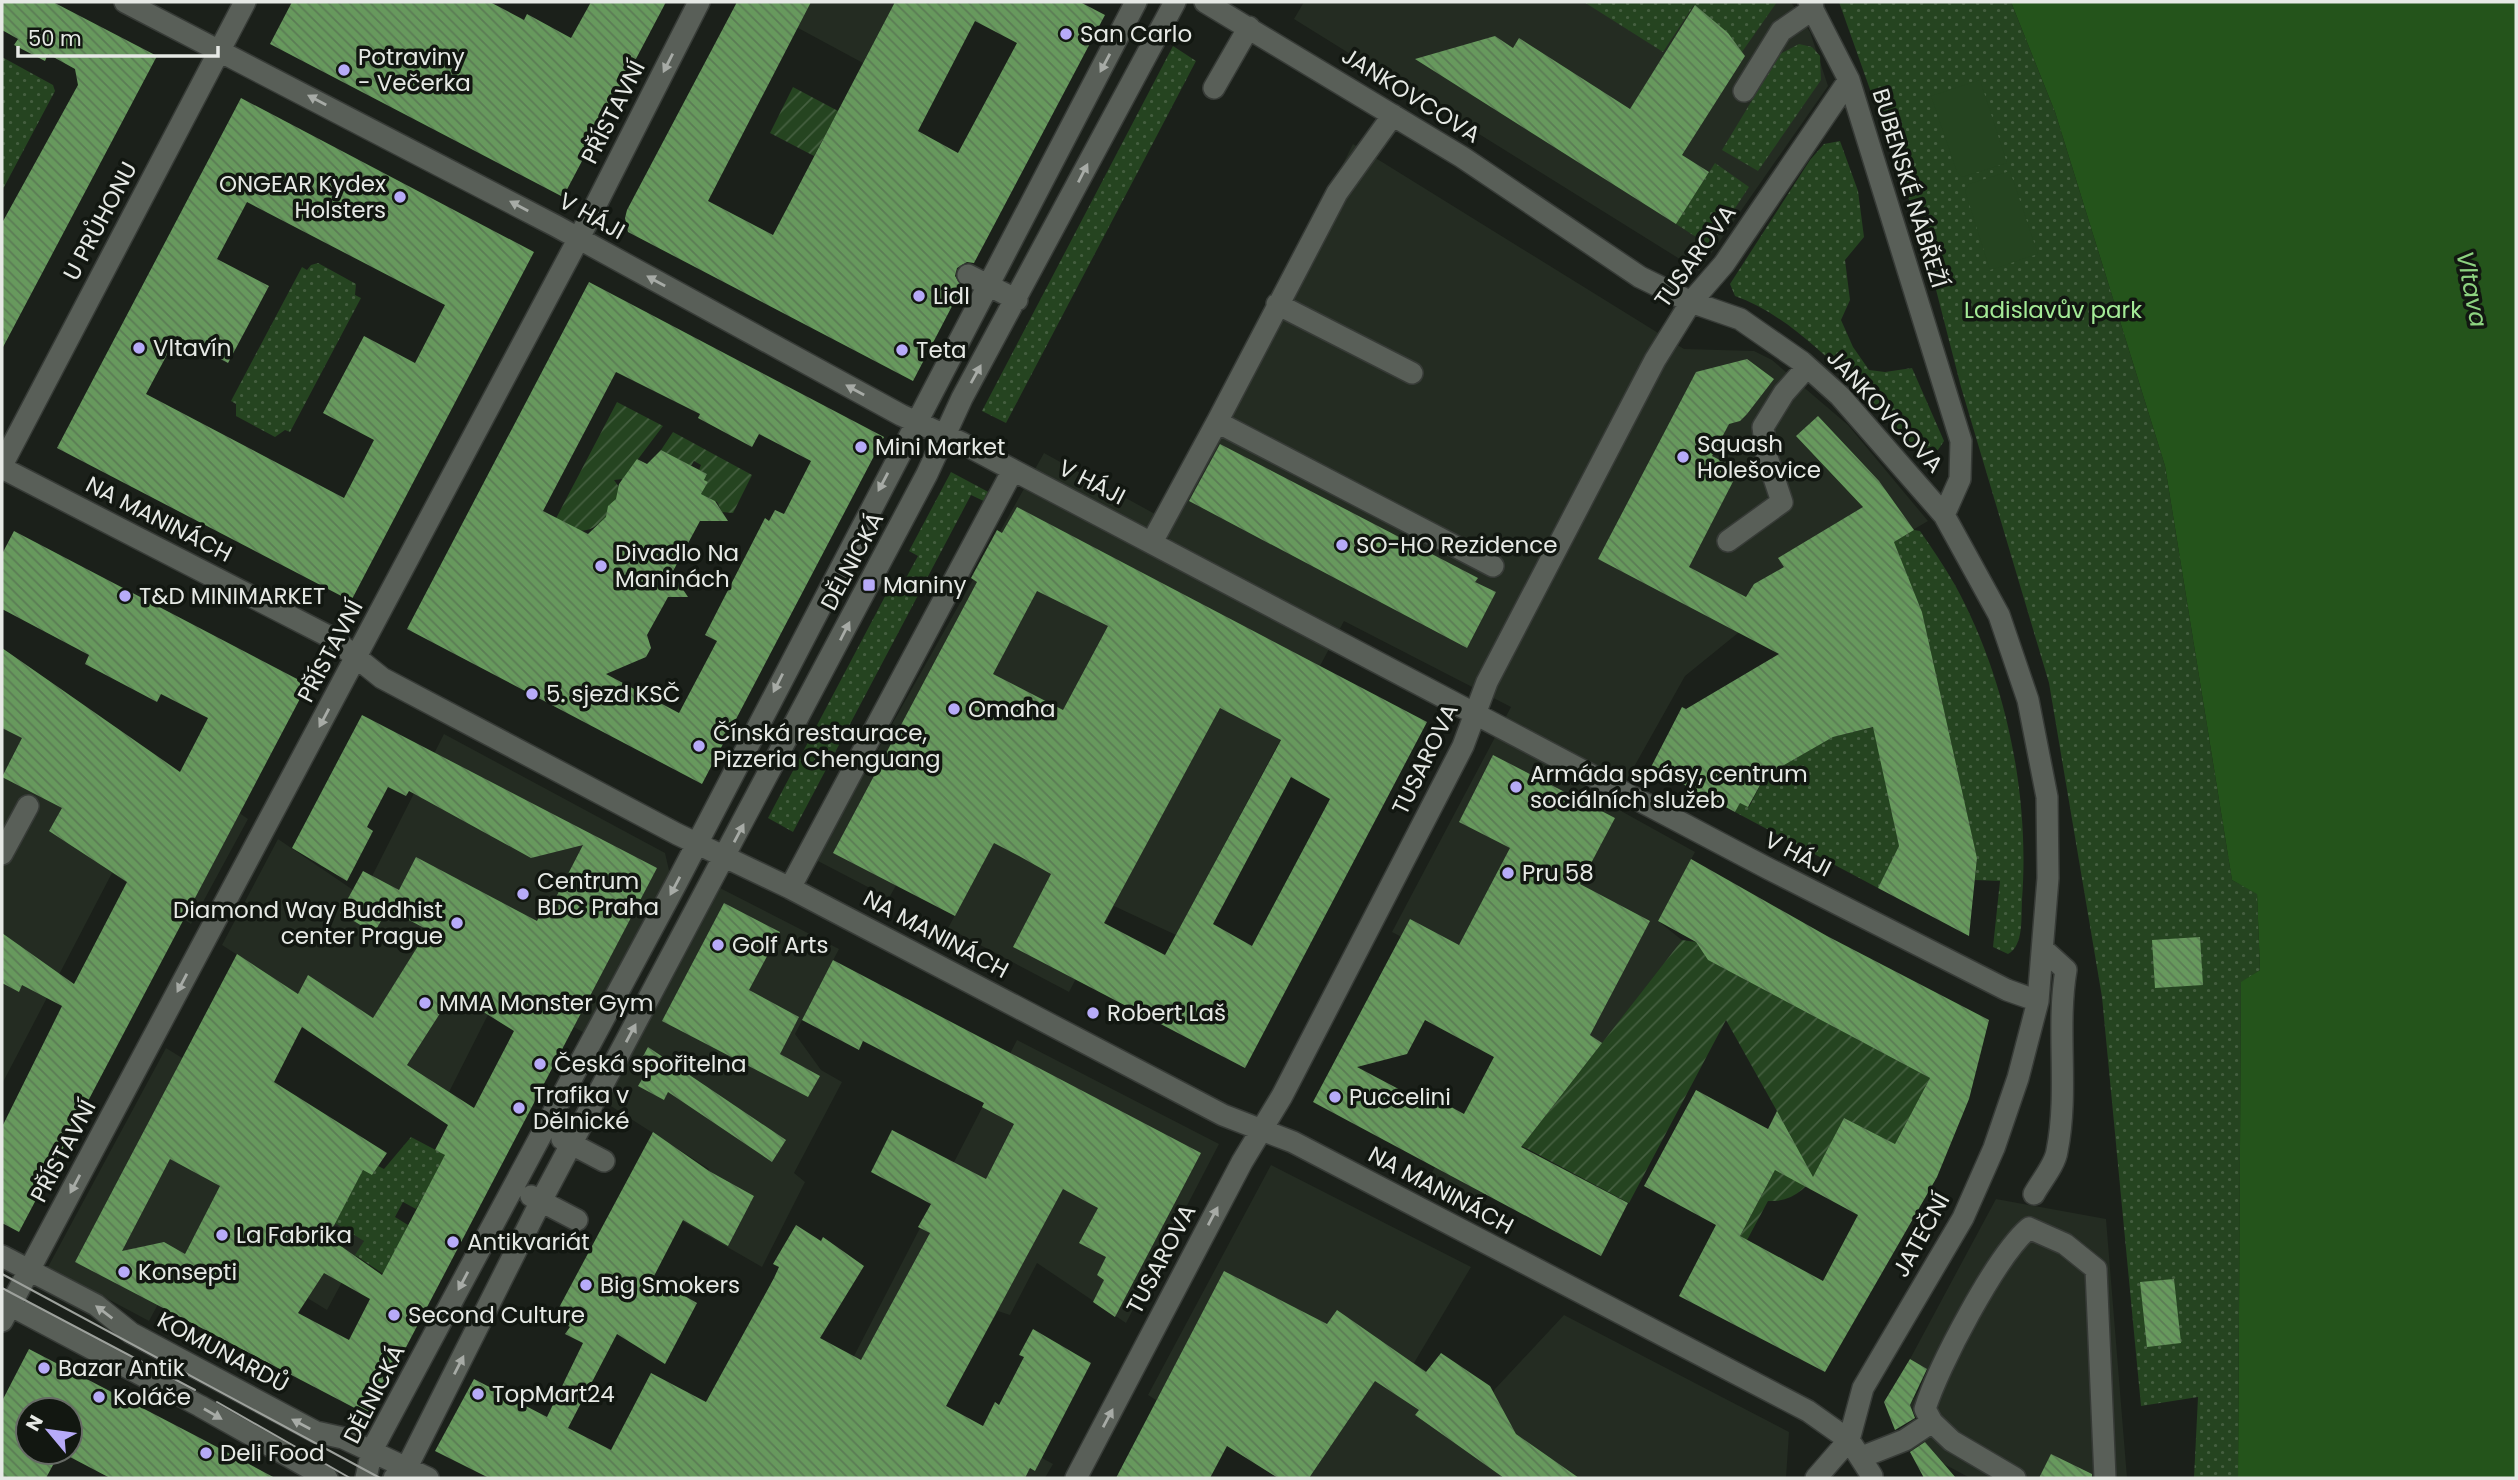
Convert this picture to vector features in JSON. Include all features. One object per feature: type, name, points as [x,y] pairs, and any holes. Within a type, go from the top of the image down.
[{"type":"street","name":"V HÁJI","points":[[125,2],[579,238],[916,422],[1477,712],[1781,875],[2007,990],[2038,1001]]},
{"type":"street","name":"U PRŮHONU","points":[[2,467],[245,2]]},
{"type":"street","name":"PŘÍSTAVNÍ","points":[[5,1309],[29,1270],[579,238],[699,2]]},
{"type":"street","name":"DĚLNICKÁ","points":[[366,1478],[372,1450],[696,844],[1136,2]]},
{"type":"street","name":"DĚLNICKÁ","points":[[401,1473],[541,1201],[726,857],[962,398],[1017,300],[1137,68],[1175,2]]},
{"type":"street","name":"JANKOVCOVA","points":[[1205,2],[1462,157],[1640,277],[1691,302],[1724,312],[1755,327],[1807,367],[1866,424],[1944,515],[1999,615],[2028,701],[2047,797],[2048,878],[2038,1001]]},
{"type":"street","points":[[1744,91],[1781,32],[1811,4]]},
{"type":"street","name":"BUBENSKÉ NÁBŘEŽÍ","points":[[1811,4],[1849,80],[1961,441],[1960,479],[1944,515]]},
{"type":"street","points":[[1214,88],[1250,27]]},
{"type":"street","name":"TUSAROVA","points":[[1076,1478],[1288,1084],[1463,746],[1487,682],[1642,385],[1691,302],[1724,264],[1849,80]]},
{"type":"street","points":[[1152,542],[1337,193],[1393,115]]},
{"type":"street","points":[[968,275],[1017,300]]},
{"type":"street","points":[[1277,304],[1412,373]]},
{"type":"street","points":[[1728,541],[1783,502],[1767,457],[1763,427],[1784,393],[1807,367]]},
{"type":"street","points":[[1217,422],[1493,566]]},
{"type":"street","name":"NA MANINÁCH","points":[[2,467],[332,638],[382,678],[696,844],[790,888],[1223,1115],[1293,1142],[1808,1411],[1855,1449]]},
{"type":"street","points":[[790,888],[1013,470]]},
{"type":"street","points":[[2,854],[27,806]]},
{"type":"street","points":[[2034,1194],[2057,1153],[2063,1082],[2066,970],[2043,950]]},
{"type":"street","name":"JATEČNÍ","points":[[1816,1478],[1855,1449],[1863,1388],[1963,1218],[1994,1148],[2018,1078],[2038,1001]]},
{"type":"street","points":[[544,1130],[604,1161]]},
{"type":"street","points":[[513,1186],[577,1220]]},
{"type":"street","points":[[2015,1478],[1952,1441],[1932,1422],[1925,1409],[1934,1382],[2009,1249],[2029,1228],[2065,1244],[2096,1269],[2105,1478]]},
{"type":"street","name":"KOMUNARDŮ","points":[[2,1256],[96,1305],[131,1332],[303,1425],[372,1450],[401,1473],[428,1478]]},
{"type":"street","points":[[5,1309],[327,1478]]},
{"type":"street","points":[[1873,1478],[1855,1449],[1905,1440],[1932,1422]]},
{"type":"shaded area","points":[[750,2],[895,2],[863,63]]},
{"type":"shaded area","points":[[1304,2],[1791,2],[1810,32],[1828,86],[1699,271],[1294,19]]},
{"type":"shaded area","points":[[1353,144],[1684,349],[1754,351],[1772,360],[1848,425],[1928,521],[1738,633],[1685,676],[1612,806],[1695,852],[1658,921],[1682,940],[1476,1207],[1428,1180],[1494,1057],[1428,1022],[1436,1008],[1523,1000],[1392,932],[1511,707],[1344,621],[1176,935],[1114,906],[1069,992],[948,928],[983,864],[925,833],[889,898],[816,860],[1044,453],[1164,519]]},
{"type":"shaded area","points":[[2,648],[248,819],[191,924],[112,873],[2,1084]]},
{"type":"shaded area","points":[[444,734],[665,853],[671,879],[586,1034],[503,985],[449,1092],[222,945],[278,839],[362,896]]},
{"type":"shaded area","points":[[718,887],[839,949],[795,1034],[821,1070],[842,1082],[794,1173],[805,1182],[762,1267],[682,1221],[709,1169],[603,1101]]},
{"type":"shaded area","points":[[1017,1040],[1219,1144],[1126,1323],[1037,1263],[1010,1315],[998,1311],[945,1405],[1053,1464],[1045,1478],[855,1478],[805,1451]]},
{"type":"shaded area","points":[[166,1048],[221,1082],[364,1241],[327,1310],[273,1277],[194,1237],[149,1321],[48,1267]]},
{"type":"shaded area","points":[[1271,1165],[1471,1267],[1414,1363],[1483,1410],[1495,1389],[1564,1315],[1789,1432],[1786,1478],[1278,1478],[1148,1395]]},
{"type":"shaded area","points":[[1996,1199],[2106,1219],[2127,1478],[1970,1478],[1944,1464],[1929,1447],[1912,1456],[1905,1440],[1896,1431],[1917,1419],[1910,1405],[1930,1371],[1910,1359]]},
{"type":"green space","points":[[1584,2],[1777,2],[1742,52],[1728,33],[1694,5],[1663,52]]},
{"type":"green space","name":"Ladislavův park","points":[[1839,2],[2011,2],[2055,112],[2165,466],[2232,880],[2257,893],[2260,970],[2241,983],[2238,1478],[2194,1478],[2198,1397],[2141,1406],[2102,997],[2049,683],[1961,387],[1923,239]]},
{"type":"green space","points":[[1799,44],[1812,47],[1820,56],[1821,80],[1758,171],[1722,150],[1780,54]]},
{"type":"green space","points":[[1173,46],[1196,61],[1006,423],[982,411]]},
{"type":"green space","points":[[2,57],[53,85],[55,91],[3,189]]},
{"type":"green space","points":[[1980,80],[2007,163],[1962,177],[1957,172],[1931,96]]},
{"type":"green space","points":[[793,87],[838,111],[814,156],[770,133]]},
{"type":"green space","points":[[1840,141],[1858,191],[1864,237],[1845,260],[1850,300],[1841,320],[1853,347],[1869,370],[1885,372],[1912,368],[1944,441],[1938,450],[1930,453],[1914,448],[1809,341],[1760,307],[1735,296],[1730,284],[1810,160],[1824,144]]},
{"type":"green space","points":[[1715,163],[1749,187],[1710,246],[1676,224]]},
{"type":"green space","points":[[2010,171],[2038,254],[1990,270],[1965,191],[1969,184]]},
{"type":"green space","points":[[318,263],[356,284],[355,295],[361,298],[290,432],[285,430],[275,437],[236,416],[236,404],[231,401],[302,267],[307,270]]},
{"type":"green space","points":[[617,402],[663,426],[623,479],[614,480],[619,487],[619,498],[608,507],[609,515],[584,531],[552,526]]},
{"type":"green space","points":[[673,432],[752,475],[733,513],[722,512],[717,502],[701,494],[708,482],[704,480],[707,474],[699,470],[701,465],[694,461],[691,466],[661,450]]},
{"type":"green space","points":[[951,472],[994,495],[990,504],[971,495],[793,832],[768,818],[891,585],[900,589],[918,556],[909,551]]},
{"type":"green space","points":[[1914,530],[1920,531],[1938,557],[1973,621],[2001,698],[2011,738],[2018,779],[2024,860],[2021,930],[2017,945],[2008,954],[1993,947],[2000,881],[1975,880],[1977,858],[1922,612],[1894,542]]},
{"type":"green space","points":[[1874,727],[1899,846],[1878,888],[1735,812],[1740,803],[1749,807],[1765,776],[1833,737]]},
{"type":"green space","points":[[1682,940],[1696,942],[1708,960],[1930,1078],[1895,1144],[1844,1118],[1824,1160],[1807,1185],[1783,1200],[1768,1201],[1709,1311],[1702,1308],[1792,1138],[1726,1020],[1629,1203],[1522,1146]]},
{"type":"green space","points":[[411,1137],[447,1156],[416,1209],[403,1202],[395,1217],[408,1225],[385,1275],[355,1255],[364,1241],[335,1223],[363,1170],[372,1175],[378,1166],[384,1169]]},
{"type":"water","name":"Vltava","points":[[2011,2],[2516,2],[2516,1478],[2238,1478],[2241,982],[2260,970],[2257,894],[2232,880],[2165,466],[2055,112]]},
{"type":"building","points":[[2,2],[53,2],[157,56],[2,349],[2,223],[78,85],[75,69],[48,54],[45,61],[14,45],[18,39],[2,30]]},
{"type":"building","points":[[292,2],[490,2],[524,20],[527,14],[571,38],[591,2],[666,2],[563,197],[270,44]]},
{"type":"building","points":[[737,2],[811,2],[708,201],[773,235],[895,2],[1080,2],[1105,15],[974,263],[967,262],[957,268],[955,276],[962,287],[913,381],[628,232],[625,218]],"holes":[[[975,21],[1017,43],[958,153],[918,131]]]},
{"type":"building","points":[[1695,5],[1728,33],[1745,56],[1682,155],[1709,172],[1676,224],[1415,59],[1495,36],[1513,48],[1519,38],[1630,109]]},
{"type":"building","points":[[241,98],[534,252],[351,601],[57,448]],"holes":[[[247,202],[445,305],[415,363],[364,336],[323,413],[374,440],[344,498],[146,394],[177,336],[228,363],[269,286],[217,259]]]},
{"type":"building","points":[[589,282],[884,437],[702,784],[407,629]],"holes":[[[616,372],[700,414],[698,418],[752,447],[759,434],[811,461],[784,514],[775,510],[769,521],[765,518],[705,635],[717,641],[679,713],[606,674],[646,657],[651,648],[647,635],[668,597],[688,597],[672,573],[700,521],[728,521],[715,501],[701,494],[708,482],[704,480],[707,474],[661,450],[647,464],[637,459],[619,484],[616,499],[608,506],[606,517],[588,534],[543,511]]]},
{"type":"building","points":[[1747,359],[1774,379],[1740,421],[1729,424],[1712,456],[1739,470],[1689,567],[1746,597],[1754,584],[1784,567],[1778,558],[1863,507],[1796,436],[1818,416],[1879,481],[1914,530],[1894,542],[1922,612],[1977,858],[1969,936],[1878,888],[1899,846],[1873,727],[1833,737],[1765,776],[1748,807],[1740,803],[1735,812],[1651,767],[1682,707],[1686,709],[1779,654],[1598,559],[1696,372]]},
{"type":"building","name":"SO-HO Rezidence","points":[[1220,444],[1478,578],[1475,582],[1496,592],[1467,648],[1189,501]]},
{"type":"building","points":[[1017,507],[1427,722],[1245,1068],[1013,947],[1051,874],[1019,856],[994,843],[955,916],[833,853],[977,582],[971,578],[997,530],[1002,533]],"holes":[[[1037,591],[1108,626],[1063,710],[993,674]],[[1220,708],[1281,740],[1165,955],[1104,923]],[[1291,777],[1330,799],[1252,946],[1213,924]]]},
{"type":"building","points":[[14,531],[299,680],[303,693],[19,1232],[2,1223],[2,1127],[62,1006],[22,985],[19,992],[2,983],[2,933],[74,984],[127,882],[49,831],[62,808],[2,777],[22,738],[2,728],[2,648],[180,772],[208,718],[161,694],[157,702],[85,664],[89,655],[2,609],[2,554]]},
{"type":"building","points":[[362,715],[657,868],[370,1416],[75,1262],[237,954],[298,994],[308,975],[373,1018],[428,930],[388,909],[374,933],[340,913],[363,871],[399,890],[416,857],[537,921],[548,898],[554,901],[583,845],[531,858],[409,791],[406,796],[388,787],[367,827],[373,831],[347,881],[292,848]],"holes":[[[453,993],[514,1031],[474,1108],[407,1065]],[[302,1027],[448,1125],[435,1150],[445,1155],[382,1275],[328,1237],[363,1170],[372,1175],[387,1153],[274,1082]],[[170,1159],[220,1186],[185,1254],[164,1242],[122,1251]],[[324,1273],[370,1299],[349,1340],[298,1313]]]},
{"type":"building","points":[[1493,755],[1615,818],[1580,884],[1650,921],[1590,1035],[1602,1043],[1521,1147],[1628,1203],[1601,1256],[1313,1102],[1410,919],[1459,945],[1510,848],[1459,822]],"holes":[[[1425,1020],[1494,1057],[1464,1114],[1429,1095],[1425,1103],[1357,1067],[1407,1054]]]},
{"type":"building","points":[[1691,859],[1827,936],[1989,1020],[1969,1099],[1937,1177],[1825,1372],[1679,1296],[1716,1225],[1644,1186],[1696,1090],[1768,1129],[1777,1111],[1813,1177],[1844,1118],[1895,1144],[1930,1078],[1708,960],[1696,942],[1658,921]],"holes":[[[1775,1170],[1858,1215],[1823,1281],[1740,1236]]]},
{"type":"building","points":[[724,903],[780,932],[749,990],[799,1017],[780,1054],[820,1076],[808,1097],[662,1021]]},
{"type":"building","points":[[2200,937],[2203,985],[2155,988],[2152,940]]},
{"type":"building","points":[[833,960],[1201,1153],[1115,1317],[1093,1302],[1104,1280],[1097,1275],[1106,1257],[1079,1243],[1098,1208],[1063,1189],[946,1406],[983,1426],[995,1402],[999,1405],[1024,1357],[1019,1355],[1033,1329],[1091,1363],[1035,1471],[1030,1468],[1025,1478],[489,1478],[435,1451],[474,1379],[547,1417],[583,1343],[565,1334],[570,1327],[554,1317],[653,1132],[709,1171],[754,1196],[728,1246],[683,1220],[653,1278],[697,1303],[665,1364],[617,1334],[568,1428],[611,1450],[651,1373],[706,1402],[774,1278],[779,1267],[773,1264],[796,1225],[821,1241],[823,1237],[864,1266],[820,1338],[861,1360],[930,1233],[918,1227],[931,1204],[871,1172],[892,1130],[986,1179],[1014,1124],[982,1107],[984,1103],[863,1041],[859,1050],[802,1020]]},
{"type":"building","points":[[648,1047],[786,1140],[772,1162],[668,1092],[664,1100],[638,1086],[644,1076],[635,1071]]},
{"type":"building","points":[[1224,1271],[1327,1324],[1337,1310],[1426,1372],[1441,1353],[1490,1386],[1516,1434],[1579,1478],[1504,1478],[1415,1415],[1419,1410],[1375,1381],[1309,1478],[1278,1478],[1227,1446],[1210,1478],[1116,1478]]},
{"type":"building","points":[[2174,1279],[2181,1343],[2147,1347],[2140,1282]]},
{"type":"building","points":[[29,1349],[275,1478],[110,1478],[84,1464],[84,1396],[14,1396],[14,1466],[52,1466],[46,1478],[2,1478],[2,1401]]},
{"type":"building","points":[[1910,1359],[1927,1369],[1910,1405],[1915,1418],[1895,1430],[1884,1402]]},
{"type":"building","points":[[1925,1442],[1956,1478],[1924,1478],[1910,1452]]},
{"type":"building","points":[[2051,1454],[2092,1474],[2092,1478],[2039,1478]]},
{"type":"tram line","points":[[2,1274],[380,1478]]},
{"type":"tram line","points":[[2,1288],[195,1390]]},
{"type":"tram line","points":[[217,1402],[350,1478]]},
{"type":"place","name":"San Carlo","points":[[1066,34]]},
{"type":"place","name":"Potraviny - Večerka","points":[[344,70]]},
{"type":"place","name":"ONGEAR Kydex Holsters","points":[[400,197]]},
{"type":"place","name":"Lidl","points":[[919,296]]},
{"type":"place","name":"Vltavín","points":[[139,348]]},
{"type":"place","name":"Teta","points":[[902,350]]},
{"type":"place","name":"Mini Market","points":[[861,447]]},
{"type":"place","name":"Squash Holešovice","points":[[1683,457]]},
{"type":"place","name":"SO-HO Rezidence","points":[[1342,545]]},
{"type":"place","name":"Divadlo Na Maninách","points":[[601,566]]},
{"type":"place","name":"Maniny","points":[[869,585]]},
{"type":"place","name":"T&D MINIMARKET","points":[[125,596]]},
{"type":"place","name":"5. sjezd KSČ","points":[[532,694]]},
{"type":"place","name":"Omaha","points":[[954,709]]},
{"type":"place","name":"Čínská restaurace, Pizzeria Chenguang","points":[[699,746]]},
{"type":"place","name":"Armáda spásy, centrum sociálních služeb","points":[[1516,787]]},
{"type":"place","name":"Pru 58","points":[[1508,873]]},
{"type":"place","name":"Centrum BDC Praha","points":[[523,894]]},
{"type":"place","name":"Diamond Way Buddhist center Prague","points":[[457,923]]},
{"type":"place","name":"Golf Arts","points":[[718,945]]},
{"type":"place","name":"MMA Monster Gym","points":[[425,1003]]},
{"type":"place","name":"Robert Laš","points":[[1093,1013]]},
{"type":"place","name":"Česká spořitelna","points":[[540,1064]]},
{"type":"place","name":"Puccelini","points":[[1335,1097]]},
{"type":"place","name":"Trafika v Dělnické","points":[[519,1108]]},
{"type":"place","name":"La Fabrika","points":[[222,1235]]},
{"type":"place","name":"Antikvariát","points":[[453,1242]]},
{"type":"place","name":"Konsepti","points":[[124,1272]]},
{"type":"place","name":"Big Smokers","points":[[586,1285]]},
{"type":"place","name":"Second Culture","points":[[394,1315]]},
{"type":"place","name":"Bazar Antik","points":[[44,1368]]},
{"type":"place","name":"TopMart24","points":[[478,1394]]},
{"type":"place","name":"Koláče","points":[[99,1397]]},
{"type":"place","name":"Deli Food","points":[[206,1453]]}]
